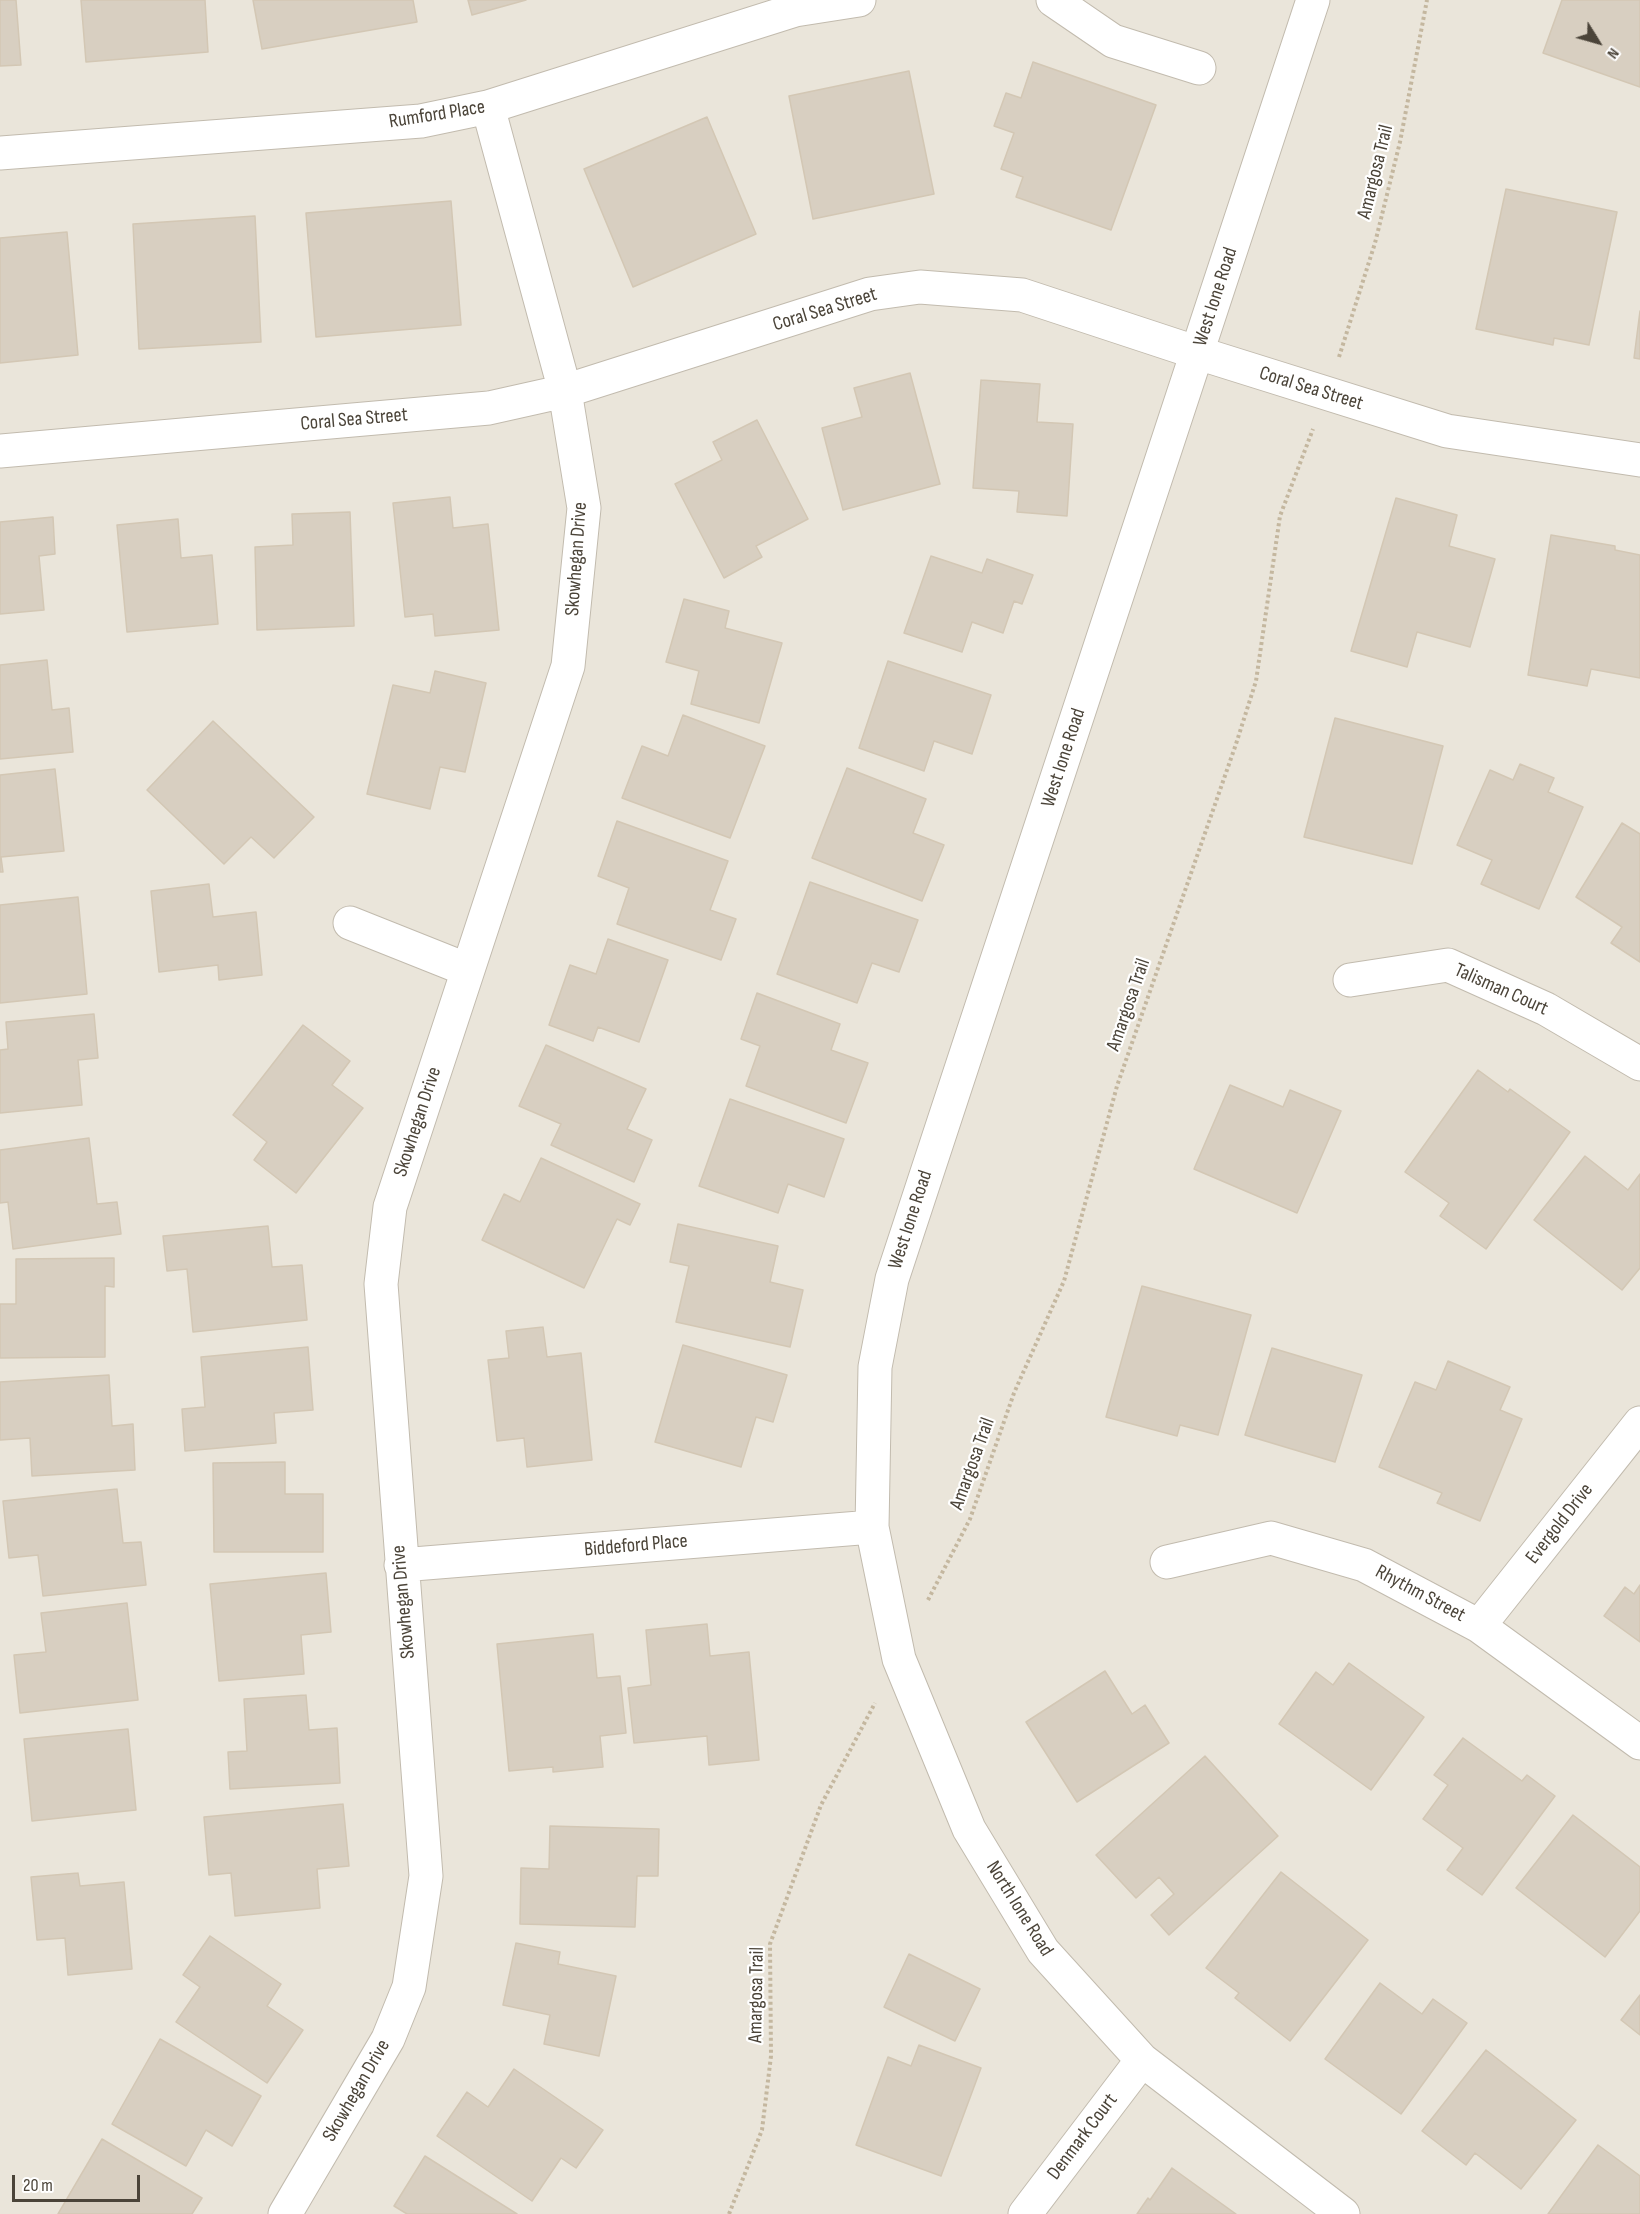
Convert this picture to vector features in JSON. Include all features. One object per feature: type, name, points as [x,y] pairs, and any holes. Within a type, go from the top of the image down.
[{"type":"street","name":"Rumford Place","points":[[0,153],[421,122],[488,107],[795,10],[859,0]]},
{"type":"street","points":[[1053,0],[1113,41],[1199,68]]},
{"type":"street","name":"West Ione Road","points":[[872,1527],[875,1367],[892,1279],[1313,0]]},
{"type":"street","name":"Skowhegan Drive","points":[[285,2214],[388,2039],[409,1987],[426,1876],[381,1284],[390,1207],[568,666],[584,508],[565,391],[488,107]]},
{"type":"street","name":"Coral Sea Street","points":[[0,451],[489,408],[565,391],[870,294],[920,286],[1022,295],[1447,431],[1640,460]]},
{"type":"street","points":[[350,922],[468,970]]},
{"type":"street","name":"Talisman Court","points":[[1350,980],[1448,965],[1546,1009],[1640,1064]]},
{"type":"street","name":"Evergold Drive","points":[[1479,1626],[1640,1423]]},
{"type":"street","name":"Biddeford Place","points":[[401,1565],[872,1527]]},
{"type":"street","name":"North Ione Road","points":[[872,1527],[899,1659],[969,1829],[1043,1951],[1142,2060],[1343,2214]]},
{"type":"street","name":"Rhythm Street","points":[[1167,1562],[1271,1538],[1364,1565],[1479,1626],[1640,1743]]},
{"type":"street","name":"Denmark Court","points":[[1025,2214],[1142,2060]]},
{"type":"path","name":"Amargosa Trail","points":[[1342,349],[1374,243],[1400,142],[1427,0]]},
{"type":"path","name":"Amargosa Trail","points":[[939,1579],[970,1519],[1014,1393],[1064,1281],[1117,1086],[1256,681],[1280,516],[1312,430]]},
{"type":"path","name":"Amargosa Trail","points":[[729,2214],[762,2130],[771,2056],[770,1944],[821,1805],[867,1717]]},
{"type":"shaded area","points":[[0,0],[1640,0],[1640,2214],[0,2214]]},
{"type":"building","points":[[0,0],[16,0],[21,65],[0,66]]},
{"type":"building","points":[[81,0],[205,0],[208,52],[86,62]]},
{"type":"building","points":[[253,0],[413,0],[417,22],[262,49]]},
{"type":"building","points":[[468,0],[526,0],[472,15]]},
{"type":"building","points":[[1562,0],[1640,0],[1640,87],[1543,53]]},
{"type":"building","points":[[1033,62],[1156,105],[1111,230],[1016,197],[1023,177],[1001,169],[1014,133],[994,126],[1006,93],[1021,98]]},
{"type":"building","points":[[909,71],[934,194],[813,219],[789,96]]},
{"type":"building","points":[[707,117],[756,234],[633,287],[584,169]]},
{"type":"building","points":[[1506,189],[1617,212],[1589,345],[1554,338],[1553,345],[1476,329]]},
{"type":"building","points":[[451,201],[461,325],[316,337],[306,213]]},
{"type":"building","points":[[255,216],[261,342],[139,349],[133,224]]},
{"type":"building","points":[[67,232],[78,355],[0,363],[0,238]]},
{"type":"building","points":[[1640,311],[1640,359],[1634,358]]},
{"type":"building","points":[[910,373],[940,484],[843,510],[822,428],[862,417],[854,388]]},
{"type":"building","points":[[981,380],[1040,384],[1037,422],[1073,424],[1067,516],[1017,512],[1019,491],[973,488]]},
{"type":"building","points":[[757,420],[808,519],[756,546],[762,557],[724,578],[675,484],[722,460],[713,442]]},
{"type":"building","points":[[450,497],[453,528],[488,524],[499,630],[435,636],[433,614],[405,617],[393,503]]},
{"type":"building","points":[[1396,498],[1457,515],[1449,546],[1495,559],[1470,647],[1417,632],[1407,667],[1351,651]]},
{"type":"building","points":[[350,512],[354,626],[257,630],[255,547],[293,545],[292,514]]},
{"type":"building","points":[[53,517],[55,554],[39,556],[44,610],[0,614],[0,522]]},
{"type":"building","points":[[178,519],[181,558],[212,555],[218,624],[127,632],[117,525]]},
{"type":"building","points":[[1551,535],[1615,546],[1615,550],[1640,555],[1640,678],[1591,669],[1587,686],[1528,675]]},
{"type":"building","points":[[931,556],[982,573],[987,559],[1033,575],[1022,604],[1014,601],[1003,633],[972,622],[962,652],[904,633]]},
{"type":"building","points":[[684,599],[729,611],[725,628],[782,643],[759,723],[691,704],[699,671],[666,662]]},
{"type":"building","points":[[47,660],[52,710],[69,708],[73,752],[0,759],[0,665]]},
{"type":"building","points":[[888,661],[991,695],[972,754],[934,741],[924,771],[859,748]]},
{"type":"building","points":[[435,671],[486,683],[465,772],[440,767],[430,809],[367,794],[393,685],[430,693]]},
{"type":"building","points":[[683,715],[765,746],[730,838],[622,798],[642,746],[668,756]]},
{"type":"building","points":[[1335,718],[1443,746],[1412,864],[1304,837]]},
{"type":"building","points":[[213,721],[314,817],[274,858],[251,837],[224,864],[147,790]]},
{"type":"building","points":[[1520,764],[1554,778],[1548,792],[1583,807],[1539,909],[1481,884],[1492,860],[1457,845],[1490,770],[1513,780]]},
{"type":"building","points":[[847,768],[926,799],[913,833],[944,845],[922,901],[812,858]]},
{"type":"building","points":[[55,769],[64,851],[1,857],[3,872],[0,872],[0,775]]},
{"type":"building","points":[[617,821],[728,861],[710,910],[736,919],[721,960],[617,924],[629,888],[598,876]]},
{"type":"building","points":[[1622,823],[1640,834],[1640,962],[1611,943],[1622,927],[1576,897]]},
{"type":"building","points":[[810,882],[918,920],[899,972],[872,963],[857,1003],[777,974]]},
{"type":"building","points":[[209,884],[213,917],[256,912],[262,975],[219,980],[218,965],[159,972],[151,891]]},
{"type":"building","points":[[78,897],[87,994],[0,1003],[0,905]]},
{"type":"building","points":[[608,939],[668,960],[639,1042],[598,1027],[593,1041],[549,1025],[570,965],[596,974]]},
{"type":"building","points":[[757,993],[840,1024],[831,1050],[868,1063],[846,1123],[746,1086],[760,1046],[741,1039]]},
{"type":"building","points":[[94,1014],[98,1058],[78,1060],[82,1105],[0,1113],[0,1050],[8,1049],[6,1022]]},
{"type":"building","points":[[303,1025],[350,1061],[332,1085],[363,1108],[296,1193],[254,1160],[267,1142],[233,1115]]},
{"type":"building","points":[[546,1045],[646,1089],[627,1129],[652,1140],[634,1182],[551,1145],[561,1124],[519,1106]]},
{"type":"building","points":[[1478,1070],[1508,1092],[1510,1089],[1570,1132],[1486,1249],[1440,1216],[1449,1203],[1405,1172]]},
{"type":"building","points":[[1230,1085],[1283,1107],[1290,1090],[1341,1111],[1297,1213],[1194,1169]]},
{"type":"building","points":[[730,1099],[844,1139],[824,1197],[788,1184],[778,1213],[699,1186]]},
{"type":"building","points":[[89,1138],[97,1204],[117,1202],[121,1234],[13,1249],[8,1202],[0,1203],[0,1150]]},
{"type":"building","points":[[1585,1156],[1628,1190],[1640,1174],[1640,1268],[1622,1290],[1534,1220]]},
{"type":"building","points":[[541,1158],[640,1204],[630,1225],[617,1219],[584,1288],[482,1240],[504,1194],[520,1202]]},
{"type":"building","points":[[678,1224],[778,1246],[770,1282],[803,1290],[790,1347],[676,1322],[689,1266],[670,1262]]},
{"type":"building","points":[[268,1226],[272,1267],[302,1265],[307,1320],[193,1332],[187,1269],[167,1271],[163,1236]]},
{"type":"building","points":[[114,1258],[114,1287],[105,1286],[105,1357],[0,1358],[0,1304],[16,1304],[16,1259]]},
{"type":"building","points":[[1142,1286],[1251,1315],[1218,1435],[1180,1425],[1177,1436],[1106,1417]]},
{"type":"building","points":[[543,1327],[547,1357],[581,1353],[592,1460],[527,1467],[524,1438],[497,1441],[488,1360],[509,1358],[506,1331]]},
{"type":"building","points":[[683,1345],[787,1375],[773,1422],[756,1417],[741,1467],[655,1442]]},
{"type":"building","points":[[308,1347],[313,1410],[274,1413],[276,1443],[185,1451],[182,1409],[205,1407],[201,1357]]},
{"type":"building","points":[[1272,1348],[1362,1375],[1335,1462],[1245,1435]]},
{"type":"building","points":[[1448,1361],[1510,1387],[1500,1410],[1522,1419],[1480,1521],[1437,1503],[1442,1493],[1379,1467],[1415,1382],[1436,1390]]},
{"type":"building","points":[[109,1375],[112,1426],[133,1424],[135,1470],[32,1476],[30,1438],[0,1440],[0,1382]]},
{"type":"building","points":[[285,1462],[285,1494],[323,1494],[323,1552],[214,1552],[213,1463]]},
{"type":"building","points":[[117,1489],[123,1543],[141,1542],[146,1585],[43,1596],[38,1555],[9,1558],[3,1501]]},
{"type":"building","points":[[326,1573],[331,1632],[301,1635],[304,1674],[219,1681],[210,1584]]},
{"type":"building","points":[[1640,1585],[1640,1642],[1604,1616],[1625,1587],[1634,1594]]},
{"type":"building","points":[[127,1603],[138,1700],[20,1713],[14,1655],[46,1652],[41,1613]]},
{"type":"building","points":[[707,1624],[710,1656],[749,1652],[759,1760],[709,1765],[707,1736],[634,1743],[628,1688],[651,1685],[646,1630]]},
{"type":"building","points":[[593,1634],[597,1678],[620,1676],[626,1733],[600,1736],[603,1767],[553,1772],[553,1767],[509,1771],[497,1644]]},
{"type":"building","points":[[1349,1663],[1424,1717],[1371,1790],[1279,1724],[1316,1672],[1333,1685]]},
{"type":"building","points":[[1105,1671],[1132,1714],[1145,1705],[1169,1743],[1077,1802],[1026,1722]]},
{"type":"building","points":[[306,1695],[309,1730],[337,1728],[340,1783],[230,1789],[228,1752],[247,1751],[244,1699]]},
{"type":"building","points":[[128,1729],[136,1810],[32,1821],[24,1739]]},
{"type":"building","points":[[1463,1738],[1522,1781],[1527,1775],[1555,1796],[1482,1895],[1447,1870],[1463,1848],[1423,1819],[1448,1785],[1434,1775]]},
{"type":"building","points":[[1205,1756],[1278,1836],[1169,1935],[1151,1915],[1174,1894],[1159,1877],[1136,1898],[1096,1855]]},
{"type":"building","points":[[343,1804],[349,1866],[317,1869],[320,1908],[235,1916],[231,1873],[209,1875],[204,1817]]},
{"type":"building","points":[[1573,1815],[1640,1867],[1640,1911],[1605,1957],[1516,1888]]},
{"type":"building","points":[[550,1826],[659,1829],[658,1876],[637,1876],[635,1927],[520,1924],[521,1868],[549,1869]]},
{"type":"building","points":[[1281,1872],[1368,1940],[1290,2041],[1235,1998],[1239,1993],[1206,1968]]},
{"type":"building","points":[[78,1873],[80,1886],[124,1882],[132,1969],[68,1975],[65,1938],[37,1940],[31,1877]]},
{"type":"building","points":[[210,1936],[281,1984],[267,2006],[303,2030],[267,2083],[176,2022],[200,1987],[183,1975]]},
{"type":"building","points":[[516,1943],[560,1952],[558,1964],[616,1976],[599,2056],[544,2044],[550,2015],[503,2005]]},
{"type":"building","points":[[909,1954],[980,1989],[955,2041],[884,2007]]},
{"type":"building","points":[[1380,1983],[1422,2014],[1433,1999],[1467,2023],[1401,2114],[1325,2059]]},
{"type":"building","points":[[1640,1995],[1640,2035],[1621,2020]]},
{"type":"building","points":[[160,2039],[261,2096],[232,2146],[206,2130],[186,2166],[112,2124]]},
{"type":"building","points":[[919,2045],[981,2068],[941,2176],[856,2145],[888,2057],[911,2066]]},
{"type":"building","points":[[1486,2050],[1576,2120],[1521,2189],[1475,2153],[1466,2165],[1422,2131]]},
{"type":"building","points":[[514,2069],[603,2130],[576,2168],[561,2158],[532,2201],[437,2136],[467,2092],[488,2107]]},
{"type":"building","points":[[102,2139],[202,2198],[192,2214],[58,2214]]},
{"type":"building","points":[[1598,2145],[1640,2176],[1640,2214],[1548,2214]]},
{"type":"building","points":[[425,2156],[517,2214],[407,2214],[394,2206]]},
{"type":"building","points":[[1172,2168],[1236,2214],[1137,2214],[1148,2198],[1150,2200]]}]
